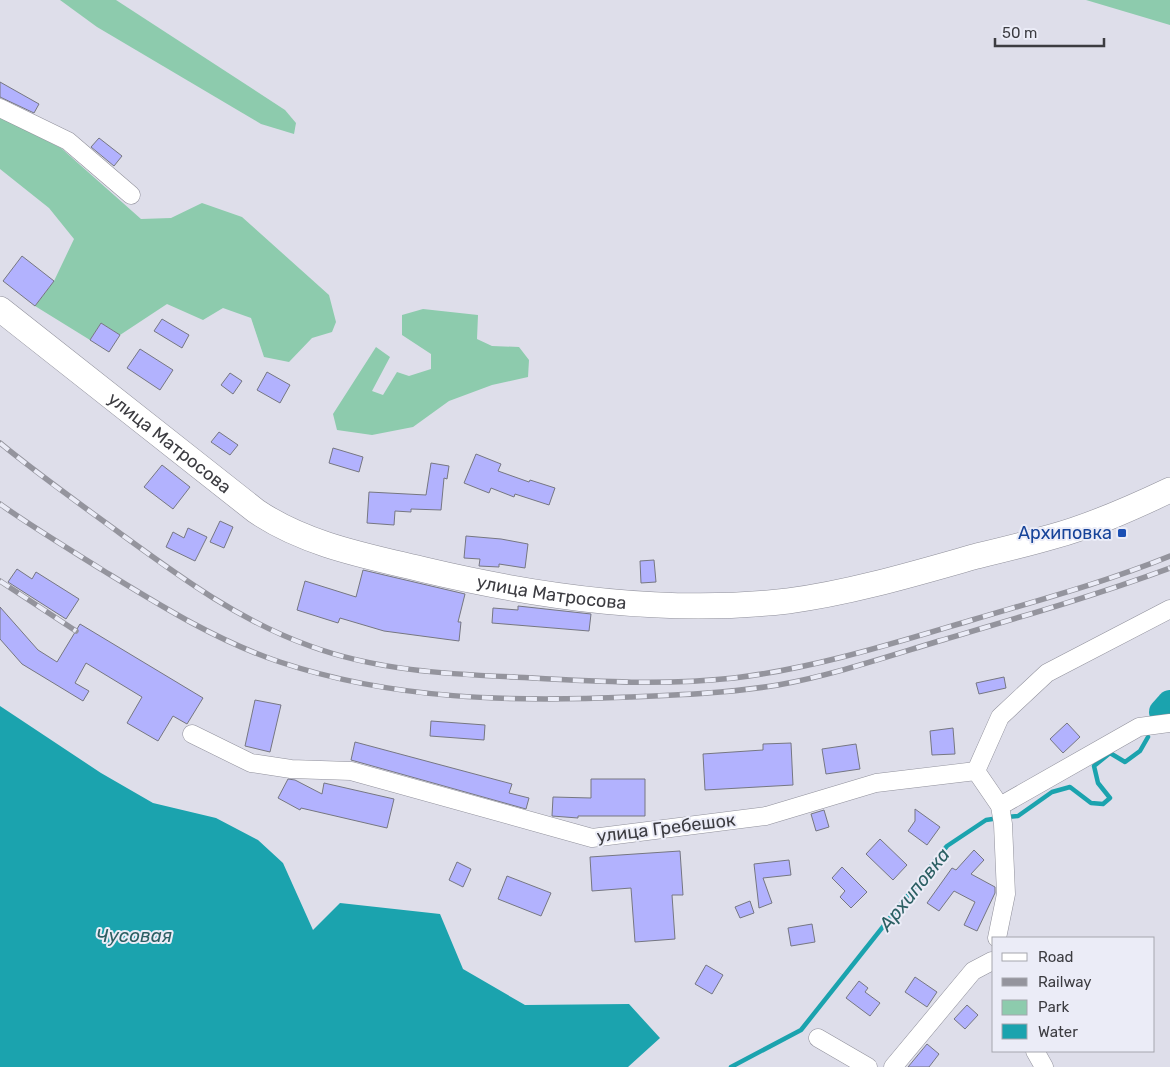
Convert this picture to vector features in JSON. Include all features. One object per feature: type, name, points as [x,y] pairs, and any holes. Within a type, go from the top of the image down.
[{"type":"street","points":[[0,108],[68,141],[131,195]]},
{"type":"street","name":"улица Матросова","points":[[0,309],[256,511],[274,523],[328,545],[367,556],[459,578],[537,592],[600,601],[643,604],[723,605],[789,601],[902,577],[1053,537],[1135,507],[1170,490]]},
{"type":"street","points":[[997,937],[1006,894],[1003,824],[1000,806],[976,772],[1000,717],[1047,673],[1170,610]]},
{"type":"street","points":[[1000,806],[1139,728],[1170,723]]},
{"type":"street","name":"улица Гребешок","points":[[192,734],[252,763],[291,769],[351,771],[592,838],[766,816],[876,783],[976,772]]},
{"type":"street","points":[[893,1067],[973,971],[992,961]]},
{"type":"street","points":[[818,1038],[868,1067]]},
{"type":"street","points":[[1036,1052],[1044,1067]]},
{"type":"green space","points":[[60,0],[116,0],[285,110],[296,123],[294,134],[261,124],[97,27]]},
{"type":"green space","points":[[1086,0],[1170,0],[1170,25]]},
{"type":"green space","points":[[0,117],[61,148],[141,219],[171,218],[202,203],[242,217],[329,295],[336,322],[332,332],[312,338],[289,362],[264,357],[251,318],[223,308],[203,320],[167,304],[120,335],[101,323],[90,340],[35,306],[54,281],[74,239],[49,208],[0,169]]},
{"type":"green space","points":[[423,309],[478,315],[477,339],[492,346],[519,347],[529,360],[528,377],[492,385],[449,401],[413,427],[372,435],[337,430],[333,414],[376,347],[390,357],[372,391],[383,395],[397,372],[409,376],[431,369],[431,354],[402,335],[402,315]]},
{"type":"water","name":"Чусовая","points":[[0,706],[101,773],[153,803],[216,818],[258,840],[283,863],[313,930],[340,903],[440,914],[463,969],[525,1005],[629,1004],[660,1038],[628,1067],[0,1067]]},
{"type":"building","points":[[0,82],[39,104],[34,113],[0,97]]},
{"type":"building","points":[[99,138],[122,156],[114,166],[91,147]]},
{"type":"building","points":[[22,256],[54,281],[35,306],[3,281]]},
{"type":"building","points":[[162,319],[189,335],[182,348],[154,331]]},
{"type":"building","points":[[101,323],[120,335],[109,352],[90,340]]},
{"type":"building","points":[[140,349],[173,370],[160,390],[127,368]]},
{"type":"building","points":[[267,372],[290,385],[280,403],[257,390]]},
{"type":"building","points":[[230,373],[242,381],[233,394],[221,385]]},
{"type":"building","points":[[219,432],[238,445],[230,455],[211,442]]},
{"type":"building","points":[[333,448],[363,457],[359,472],[329,463]]},
{"type":"building","points":[[476,454],[501,464],[498,471],[529,482],[530,480],[555,488],[549,505],[515,494],[514,497],[491,488],[489,493],[464,483]]},
{"type":"building","points":[[431,463],[449,466],[447,479],[444,478],[441,510],[411,509],[411,512],[395,511],[394,525],[367,523],[369,492],[426,495]]},
{"type":"building","points":[[162,465],[190,487],[173,509],[144,487]]},
{"type":"building","points":[[220,521],[233,527],[224,548],[210,542]]},
{"type":"building","points":[[188,528],[207,537],[195,561],[166,547],[173,532],[184,538]]},
{"type":"building","points":[[466,536],[501,539],[528,544],[525,568],[499,564],[499,567],[479,566],[480,559],[464,558]]},
{"type":"building","points":[[654,560],[656,582],[641,583],[640,561]]},
{"type":"building","points":[[17,569],[32,579],[36,572],[79,599],[66,619],[8,582]]},
{"type":"building","points":[[363,570],[465,594],[458,622],[461,622],[459,641],[384,631],[340,618],[338,623],[297,610],[305,581],[356,597]]},
{"type":"building","points":[[518,606],[591,614],[589,631],[492,623],[493,608],[518,610]]},
{"type":"building","points":[[0,607],[38,650],[57,662],[80,624],[203,698],[187,724],[173,716],[158,741],[127,723],[142,697],[86,663],[75,683],[89,691],[83,701],[22,664],[0,639]]},
{"type":"building","points":[[1004,677],[1006,688],[979,694],[976,683]]},
{"type":"building","points":[[255,700],[281,705],[270,752],[245,746]]},
{"type":"building","points":[[431,721],[485,725],[484,740],[430,736]]},
{"type":"building","points":[[1067,723],[1080,737],[1063,753],[1050,739]]},
{"type":"building","points":[[953,728],[955,754],[932,755],[930,731]]},
{"type":"building","points":[[355,742],[512,784],[509,793],[529,798],[526,809],[351,760]]},
{"type":"building","points":[[791,743],[793,785],[705,790],[703,754],[763,750],[763,744]]},
{"type":"building","points":[[856,744],[860,769],[826,774],[822,749]]},
{"type":"building","points":[[288,779],[295,780],[322,794],[324,783],[394,799],[387,828],[301,808],[300,810],[278,798]]},
{"type":"building","points":[[591,779],[645,779],[645,816],[578,816],[578,818],[552,816],[553,797],[591,798]]},
{"type":"building","points":[[915,809],[940,827],[927,845],[908,831],[915,821]]},
{"type":"building","points":[[824,810],[829,827],[816,831],[811,814]]},
{"type":"building","points":[[880,839],[907,865],[893,880],[866,854]]},
{"type":"building","points":[[974,850],[984,860],[971,874],[995,887],[995,893],[977,931],[964,925],[975,902],[954,891],[939,911],[927,903],[952,868],[956,870]]},
{"type":"building","points":[[680,851],[683,895],[672,895],[675,939],[635,942],[631,888],[592,891],[590,857]]},
{"type":"building","points":[[789,860],[791,875],[763,878],[772,903],[759,908],[754,864]]},
{"type":"building","points":[[457,862],[471,869],[463,887],[449,880]]},
{"type":"building","points":[[842,867],[867,892],[851,908],[840,897],[845,891],[832,878]]},
{"type":"building","points":[[507,876],[551,893],[541,916],[498,899]]},
{"type":"building","points":[[750,901],[754,913],[740,918],[735,907]]},
{"type":"building","points":[[812,924],[815,942],[791,946],[788,928]]},
{"type":"building","points":[[706,965],[723,975],[712,994],[695,984]]},
{"type":"building","points":[[915,977],[937,992],[927,1007],[905,992]]},
{"type":"building","points":[[859,981],[868,988],[865,992],[880,1003],[870,1016],[846,998]]},
{"type":"building","points":[[967,1005],[978,1015],[965,1029],[954,1019]]},
{"type":"building","points":[[927,1044],[939,1054],[929,1067],[908,1067]]},
{"type":"waterway","name":"Архиповка","points":[[1162,712],[1170,703]]},
{"type":"waterway","name":"Архиповка","points":[[1007,817],[1018,816],[1052,792],[1070,787],[1091,803],[1103,804],[1110,798],[1098,783],[1094,766],[1110,753],[1125,762],[1140,751],[1148,737]]},
{"type":"waterway","name":"Архиповка","points":[[731,1067],[801,1030],[947,846],[986,820],[999,818]]},
{"type":"railway","points":[[0,443],[166,566],[211,597],[259,624],[310,646],[360,661],[436,672],[624,682],[679,682],[765,674],[855,654],[1047,598],[1170,556]]},
{"type":"railway","points":[[0,504],[168,610],[234,644],[280,662],[323,675],[409,691],[453,696],[541,699],[585,698],[723,692],[778,685],[839,671],[1084,597],[1170,568]]},
{"type":"railway","points":[[0,581],[76,631]]},
{"type":"place","name":"Архиповка","points":[[1122,533]]}]
